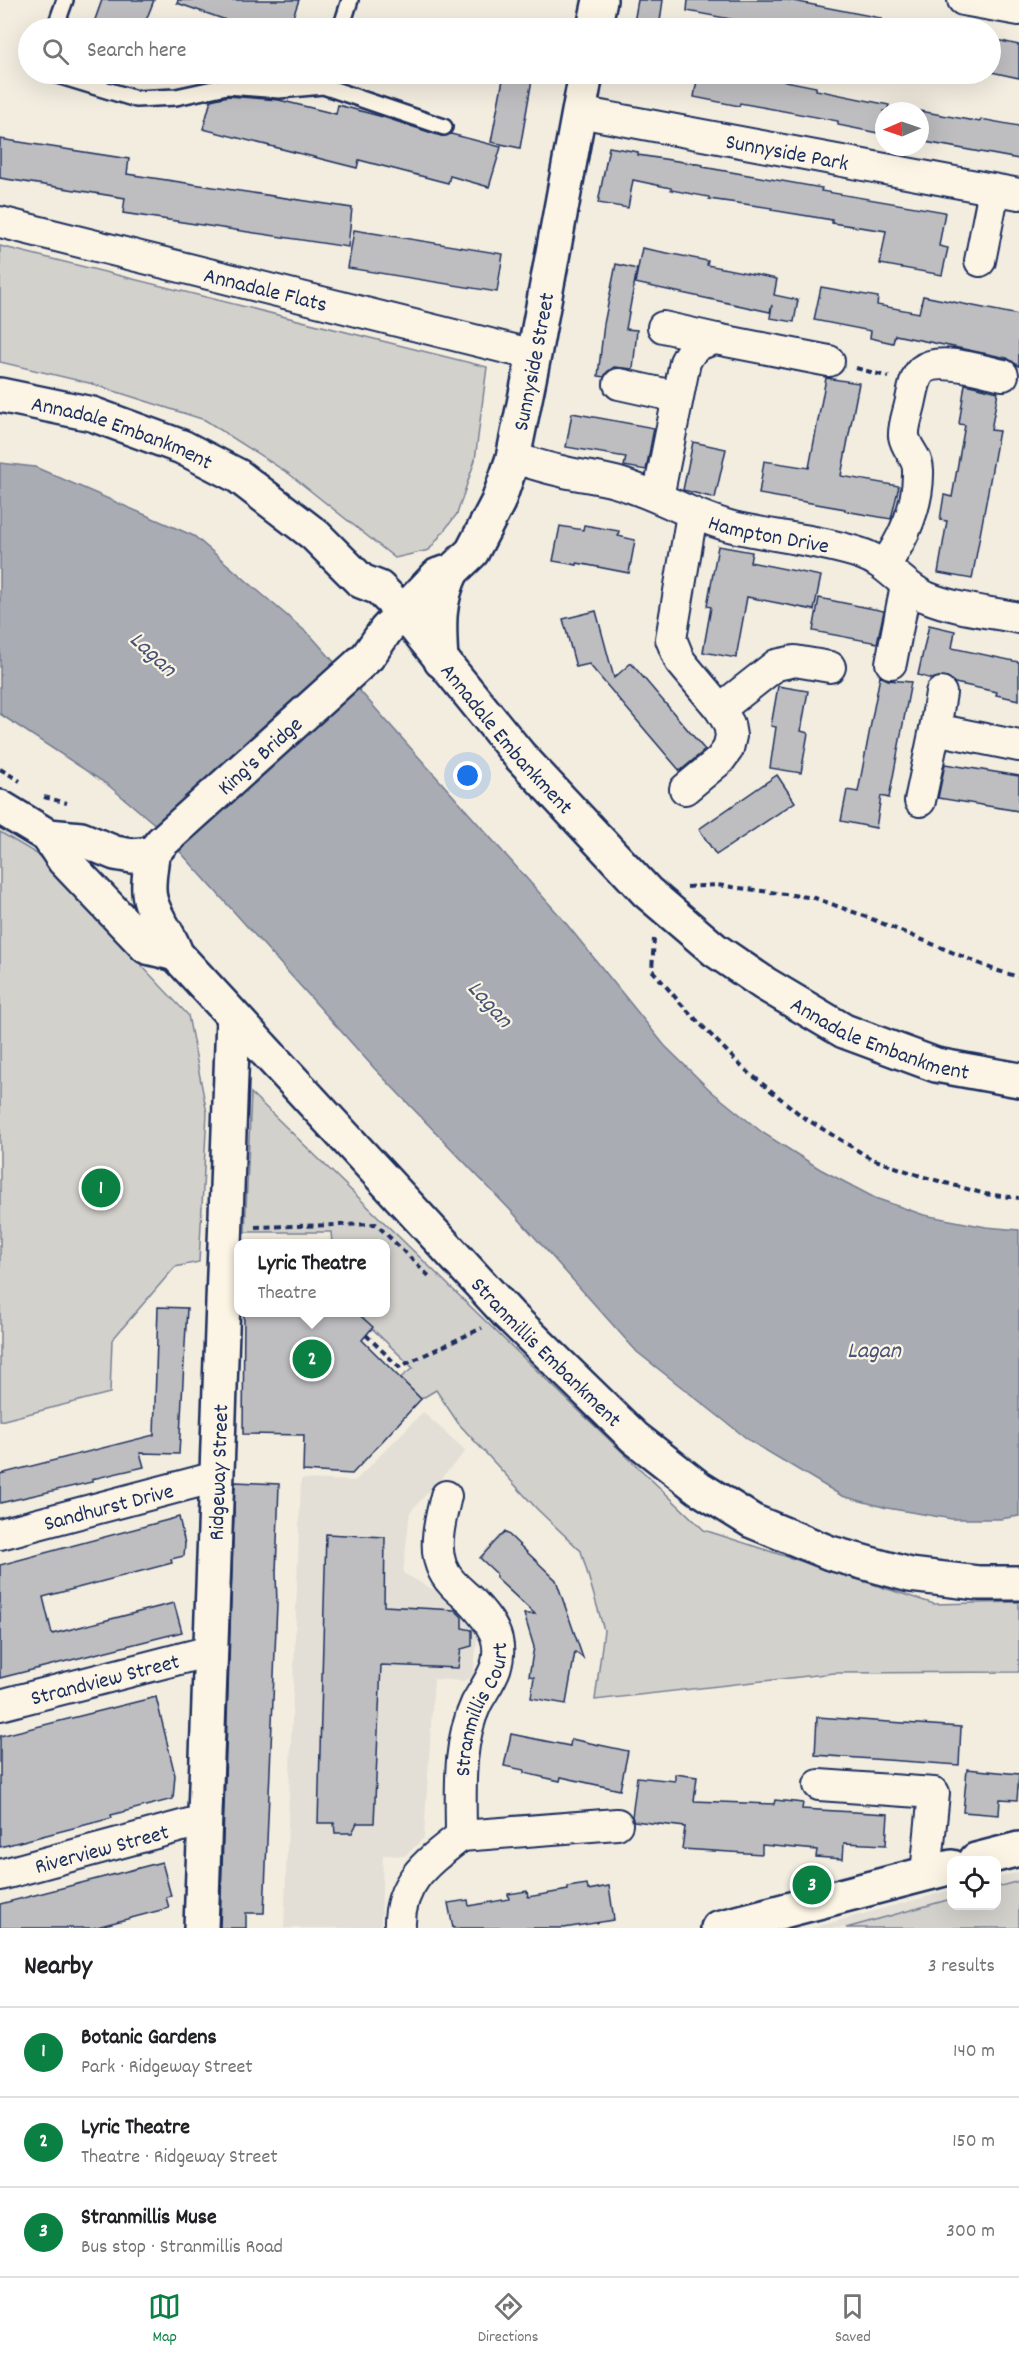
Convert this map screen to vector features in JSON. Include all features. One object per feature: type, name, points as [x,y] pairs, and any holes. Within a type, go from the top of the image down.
[{"type":"street","points":[[596,18],[600,0]]},
{"type":"street","points":[[963,0],[1019,10]]},
{"type":"street","name":"Sunnyside Street","points":[[402,612],[438,575],[452,571],[472,552],[498,502],[513,458],[584,84]]},
{"type":"street","name":"Sunnyside Park","points":[[579,112],[1006,192],[980,261]]},
{"type":"street","name":"Annadale Flats","points":[[0,222],[534,355]]},
{"type":"street","points":[[663,327],[829,361]]},
{"type":"street","points":[[658,496],[685,362],[690,350],[701,343],[716,339]]},
{"type":"street","points":[[885,565],[897,548],[907,526],[915,494],[918,468],[904,435],[915,383],[921,371],[931,365],[943,363],[1003,375]]},
{"type":"street","points":[[619,384],[678,397]]},
{"type":"street","name":"Annadale Embankment","points":[[0,395],[92,414],[182,447],[238,476],[315,535],[361,581],[380,588],[519,755],[647,892],[715,950],[765,984],[844,1031],[936,1065],[1019,1080]]},
{"type":"street","name":"Hampton Drive","points":[[513,458],[614,482],[658,496],[692,514],[732,526],[834,546],[864,555],[885,565],[906,585],[925,596],[944,603],[1019,618]]},
{"type":"street","points":[[685,789],[720,760],[728,749],[730,736],[729,724],[720,709],[680,661],[671,639],[692,514]]},
{"type":"street","points":[[361,662],[400,650],[441,661],[439,608],[443,591],[452,571]]},
{"type":"street","points":[[361,581],[368,610],[370,638],[361,662]]},
{"type":"street","points":[[891,663],[906,585]]},
{"type":"street","name":"King's Bridge","points":[[157,848],[361,662],[402,612]]},
{"type":"street","points":[[720,709],[776,665],[795,661],[830,668]]},
{"type":"street","points":[[920,801],[940,693]]},
{"type":"street","points":[[935,729],[1019,746]]},
{"type":"street","points":[[0,807],[48,836],[64,860],[147,947],[176,954]]},
{"type":"street","points":[[48,836],[81,839],[115,853],[132,856],[157,848]]},
{"type":"street","name":"Stranmillis Embankment","points":[[157,848],[149,892],[151,903],[176,954],[509,1315],[634,1438],[699,1488],[752,1521],[830,1553],[909,1575],[978,1583],[1019,1583]]},
{"type":"street","name":"Ridgeway Street","points":[[201,1928],[233,1017]]},
{"type":"street","name":"Sandhurst Drive","points":[[0,1534],[216,1477]]},
{"type":"street","name":"Stranmillis Court","points":[[446,1496],[439,1525],[437,1554],[441,1569],[487,1618],[497,1640],[492,1679],[477,1704],[466,1731],[462,1757],[461,1836]]},
{"type":"street","name":"Strandview Street","points":[[0,1705],[210,1651]]},
{"type":"street","points":[[718,1928],[939,1871],[934,1793],[819,1785]]},
{"type":"street","name":"Riverview Street","points":[[0,1875],[204,1820]]},
{"type":"street","points":[[400,1928],[405,1895],[416,1874],[461,1836],[617,1824]]},
{"type":"street","points":[[992,1856],[1019,1849]]},
{"type":"lane","points":[[59,18],[65,0]]},
{"type":"lane","points":[[344,18],[350,0]]},
{"type":"lane","points":[[87,84],[136,99],[176,97],[227,86],[279,90],[307,84]]},
{"type":"lane","points":[[335,84],[444,127]]},
{"type":"path","points":[[829,361],[915,383]]},
{"type":"path","points":[[0,769],[27,786]]},
{"type":"path","points":[[37,792],[46,798],[67,802]]},
{"type":"path","points":[[684,887],[717,885],[815,898],[995,970],[1019,977]]},
{"type":"path","points":[[654,939],[652,970],[681,1004],[742,1067],[803,1117],[870,1158],[921,1176],[985,1194],[1019,1198]]},
{"type":"path","points":[[246,1227],[376,1224],[433,1280]]},
{"type":"path","points":[[366,1335],[399,1367],[482,1328],[474,1320]]},
{"type":"shaded area","points":[[0,246],[487,367],[475,460],[457,514],[429,550],[395,558],[288,473],[205,420],[89,383],[0,362]]},
{"type":"shaded area","points":[[0,832],[37,854],[188,1015],[207,1113],[199,1262],[175,1267],[112,1340],[110,1393],[0,1421]]},
{"type":"shaded area","points":[[251,1093],[704,1530],[934,1604],[1019,1602],[1019,1672],[834,1673],[595,1700],[604,1630],[581,1551],[537,1509],[458,1423],[436,1390],[421,1399],[400,1378],[413,1368],[360,1317],[390,1317],[390,1239],[332,1239],[331,1232],[245,1232]]},
{"type":"shaded area","points":[[423,1412],[466,1451],[410,1512],[403,1573],[462,1605],[478,1633],[473,1677],[463,1681],[434,1679],[424,1838],[405,1856],[383,1855],[381,1928],[284,1928],[301,1479],[355,1481]]},
{"type":"shaded area","points":[[1019,1872],[1019,1928],[812,1928],[947,1891],[947,1910],[1001,1910],[1001,1877]]},
{"type":"shaded area","points":[[1019,1881],[1019,1928],[846,1928],[947,1900],[947,1910],[1001,1910],[1001,1886]]},
{"type":"water","name":"Lagan","points":[[0,463],[35,467],[194,536],[312,637],[560,916],[665,1046],[711,1091],[763,1133],[820,1169],[875,1198],[924,1215],[986,1227],[1019,1230],[1019,1516],[1000,1519],[952,1519],[887,1508],[842,1496],[750,1441],[637,1352],[515,1215],[374,1068],[157,826],[108,785],[0,714]]},
{"type":"building","points":[[102,0],[154,0],[147,18],[96,18]]},
{"type":"building","points":[[178,0],[299,0],[293,18],[220,18],[177,3]]},
{"type":"building","points":[[638,0],[663,0],[660,18],[635,18]]},
{"type":"building","points":[[688,0],[788,0],[881,18],[725,18],[687,11]]},
{"type":"building","points":[[1001,41],[1019,45],[1019,78],[1001,74]]},
{"type":"building","points":[[502,84],[531,84],[520,148],[491,142]]},
{"type":"building","points":[[696,84],[801,84],[816,87],[816,90],[875,102],[875,132],[838,125],[838,121],[740,103],[739,106],[694,97]]},
{"type":"building","points":[[228,96],[279,100],[336,114],[338,105],[441,136],[451,134],[501,147],[489,187],[450,176],[448,183],[359,160],[357,168],[203,129],[211,100]]},
{"type":"building","points":[[929,113],[1019,126],[1019,159],[929,143]]},
{"type":"building","points":[[0,139],[129,159],[127,174],[352,208],[348,247],[123,213],[125,198],[0,178]]},
{"type":"building","points":[[609,147],[638,152],[638,155],[822,188],[821,191],[945,212],[939,246],[948,248],[942,275],[880,264],[886,231],[832,223],[832,220],[771,210],[772,208],[709,199],[709,197],[633,180],[628,208],[598,203]]},
{"type":"building","points":[[354,230],[503,254],[497,292],[348,268]]},
{"type":"building","points":[[642,248],[708,261],[707,265],[777,279],[774,295],[798,300],[794,322],[770,318],[772,305],[770,312],[635,283]]},
{"type":"building","points":[[616,264],[637,269],[626,329],[637,330],[633,369],[614,367],[604,377],[598,376],[604,324]]},
{"type":"building","points":[[821,287],[878,297],[877,305],[919,313],[923,296],[1019,315],[1019,366],[1007,358],[895,335],[893,343],[870,338],[871,331],[814,320]]},
{"type":"building","points":[[826,378],[859,383],[841,476],[899,486],[891,519],[759,494],[764,461],[809,468]]},
{"type":"building","points":[[965,384],[998,392],[991,430],[999,431],[972,579],[938,573],[947,521],[940,520],[944,495],[952,497],[965,425],[959,424]]},
{"type":"building","points":[[572,413],[654,428],[646,470],[624,466],[626,457],[566,447]]},
{"type":"building","points":[[693,442],[726,449],[715,498],[683,490]]},
{"type":"building","points":[[584,525],[619,531],[618,536],[635,540],[629,573],[553,561],[560,526],[583,530]]},
{"type":"building","points":[[718,546],[752,552],[750,562],[821,576],[814,610],[747,597],[736,658],[703,652],[711,607],[707,606]]},
{"type":"building","points":[[819,598],[884,611],[877,643],[813,631]]},
{"type":"building","points":[[596,611],[614,678],[631,663],[705,750],[680,771],[589,664],[576,667],[563,619]]},
{"type":"building","points":[[929,625],[955,631],[952,648],[1019,662],[1019,700],[996,695],[997,692],[955,683],[944,676],[932,679],[918,675]]},
{"type":"building","points":[[880,676],[888,680],[911,682],[889,798],[881,796],[876,828],[841,821],[847,790],[858,792]]},
{"type":"building","points":[[778,686],[808,691],[801,731],[808,733],[801,773],[770,768],[776,727],[771,726]]},
{"type":"building","points":[[945,764],[1019,776],[1019,811],[938,798]]},
{"type":"building","points":[[777,775],[795,802],[716,855],[699,829]]},
{"type":"building","points":[[158,1307],[187,1308],[179,1454],[140,1453],[144,1467],[92,1479],[92,1482],[0,1503],[0,1474],[154,1435]]},
{"type":"building","points":[[244,1317],[362,1317],[373,1327],[362,1340],[421,1399],[352,1474],[303,1471],[304,1435],[243,1434]]},
{"type":"building","points":[[235,1482],[279,1484],[277,1604],[264,1913],[246,1913],[246,1928],[220,1928]]},
{"type":"building","points":[[179,1517],[185,1544],[184,1556],[171,1559],[172,1563],[43,1597],[52,1634],[174,1603],[182,1632],[0,1678],[0,1565]]},
{"type":"building","points":[[505,1531],[556,1580],[583,1658],[575,1652],[566,1704],[531,1698],[534,1677],[529,1676],[534,1647],[524,1614],[535,1614],[496,1578],[496,1573],[480,1558]]},
{"type":"building","points":[[326,1534],[385,1537],[384,1606],[455,1610],[462,1617],[462,1628],[472,1630],[472,1646],[461,1649],[458,1668],[381,1665],[374,1823],[357,1823],[352,1833],[335,1833],[334,1823],[318,1823]]},
{"type":"building","points":[[156,1697],[175,1775],[173,1799],[111,1815],[112,1818],[0,1847],[0,1736]]},
{"type":"building","points":[[817,1717],[961,1727],[959,1765],[815,1755]]},
{"type":"building","points":[[511,1734],[570,1746],[571,1739],[628,1751],[620,1790],[561,1777],[560,1781],[504,1766]]},
{"type":"building","points":[[967,1769],[1019,1774],[1017,1800],[1000,1799],[999,1815],[963,1812]]},
{"type":"building","points":[[675,1774],[697,1777],[694,1801],[774,1804],[775,1800],[803,1803],[802,1809],[888,1814],[886,1845],[844,1843],[843,1859],[816,1857],[817,1850],[762,1845],[762,1854],[682,1849],[685,1827],[634,1821],[632,1817],[637,1777],[675,1781]]},
{"type":"building","points":[[162,1862],[171,1896],[166,1897],[169,1908],[93,1928],[0,1928],[0,1904]]},
{"type":"building","points":[[587,1884],[588,1890],[609,1886],[614,1920],[564,1928],[453,1928],[448,1903],[468,1900],[469,1906],[509,1899],[508,1894],[527,1891],[528,1897]]},
{"type":"place","name":"Botanic Gardens","points":[[101,1188]]},
{"type":"place","name":"Lyric Theatre","points":[[312,1359]]},
{"type":"place","name":"Stranmillis Muse","points":[[812,1885]]}]
